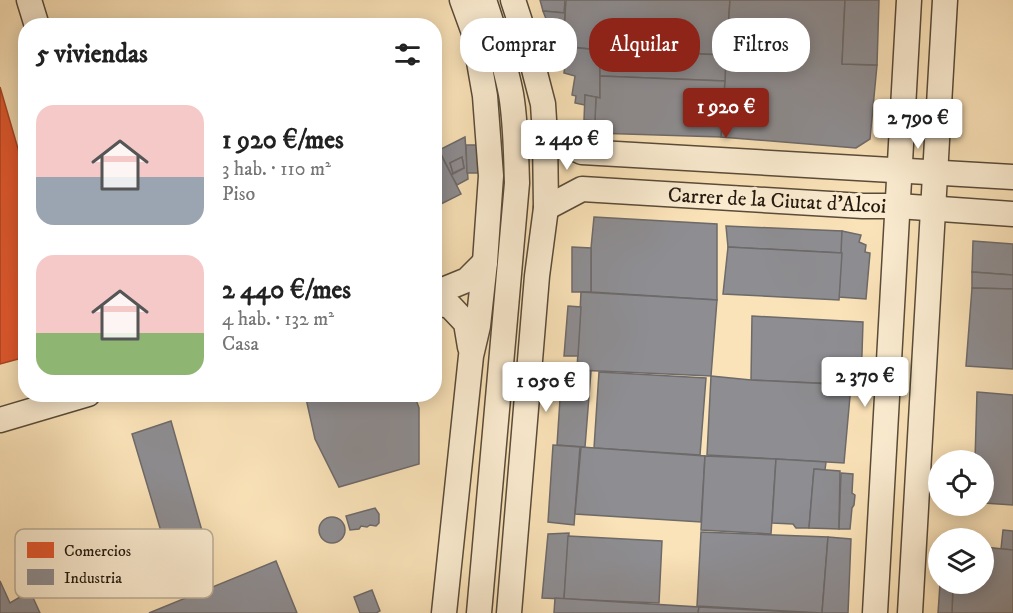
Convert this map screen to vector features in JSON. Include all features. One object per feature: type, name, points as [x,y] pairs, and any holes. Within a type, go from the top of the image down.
[{"type":"street","points":[[30,0],[35,18]]},
{"type":"street","points":[[444,613],[471,356],[478,326],[485,262],[491,176],[485,96],[474,33],[462,0]]},
{"type":"street","points":[[479,613],[517,183],[516,140],[511,95],[501,51],[484,0]]},
{"type":"street","points":[[509,613],[537,276],[546,208],[543,104],[513,0]]},
{"type":"street","points":[[875,613],[909,0]]},
{"type":"street","points":[[910,613],[945,0]]},
{"type":"street","name":"Carrer de la Ciutat d'Alcoi","points":[[545,135],[582,152],[1013,177]]},
{"type":"street","name":"Carrer de la Ciutat d'Alcoi","points":[[546,208],[582,189],[1013,214]]},
{"type":"street","points":[[442,290],[467,280],[485,262]]},
{"type":"street","points":[[442,304],[450,306],[466,323],[471,356]]},
{"type":"street","points":[[0,420],[61,402]]},
{"type":"building: Comercios","points":[[0,87],[18,149],[18,359],[0,364]]},
{"type":"building: Industria","points":[[540,0],[565,0],[564,13],[543,11]]},
{"type":"building: Industria","points":[[566,0],[730,0],[729,18],[712,18],[712,54],[700,54],[700,18],[589,18],[589,49],[577,48],[577,18],[565,18]]},
{"type":"building: Industria","points":[[730,0],[845,0],[842,64],[877,65],[870,139],[856,148],[721,137],[725,72],[810,72],[810,18],[729,18]]},
{"type":"building: Industria","points":[[845,0],[879,0],[877,65],[842,64]]},
{"type":"building: Industria","points":[[543,11],[565,13],[565,18],[546,18]]},
{"type":"building: Industria","points":[[577,48],[589,49],[589,72],[600,72],[600,98],[585,95],[585,105],[575,103],[576,96],[572,95],[575,76],[564,73],[577,72]]},
{"type":"building: Industria","points":[[700,54],[712,54],[712,72],[725,72],[725,81],[600,76],[600,72],[700,72]]},
{"type":"building: Industria","points":[[600,76],[725,81],[721,137],[594,133],[596,97],[600,98]]},
{"type":"building: Industria","points":[[585,95],[596,97],[595,121],[584,120]]},
{"type":"building: Industria","points":[[465,137],[468,179],[457,185],[451,175],[464,168],[462,157],[450,163],[453,173],[451,174],[442,156],[442,148]]},
{"type":"building: Industria","points":[[466,145],[477,145],[478,173],[467,173]]},
{"type":"building: Industria","points":[[442,157],[461,194],[442,204]]},
{"type":"building: Industria","points":[[462,157],[464,168],[453,173],[450,163]]},
{"type":"building: Industria","points":[[594,217],[717,224],[717,300],[591,292]]},
{"type":"building: Industria","points":[[726,226],[842,231],[842,253],[728,247]]},
{"type":"building: Industria","points":[[842,231],[861,235],[859,242],[866,245],[865,252],[870,253],[866,299],[839,297]]},
{"type":"building: Industria","points":[[973,241],[1013,244],[1013,275],[972,272]]},
{"type":"building: Industria","points":[[572,247],[591,248],[591,292],[572,292]]},
{"type":"building: Industria","points":[[728,247],[842,253],[839,300],[723,294]]},
{"type":"building: Industria","points":[[972,272],[1013,275],[1013,289],[972,288]]},
{"type":"building: Industria","points":[[972,288],[1013,289],[1013,369],[966,366]]},
{"type":"building: Industria","points":[[581,292],[717,300],[711,376],[577,370]]},
{"type":"building: Industria","points":[[568,306],[581,307],[578,356],[564,356]]},
{"type":"building: Industria","points":[[752,316],[863,322],[861,385],[751,380]]},
{"type":"building: Industria","points":[[562,369],[591,371],[585,447],[557,445]]},
{"type":"building: Industria","points":[[599,372],[706,378],[700,455],[594,448]]},
{"type":"building: Industria","points":[[711,376],[851,385],[844,463],[707,455]]},
{"type":"building: Industria","points":[[977,392],[1013,395],[1013,505],[994,504],[994,450],[975,450]]},
{"type":"building: Industria","points":[[307,402],[417,402],[419,408],[419,464],[339,487],[315,439]]},
{"type":"building: Industria","points":[[171,421],[201,529],[160,529],[132,434]]},
{"type":"building: Industria","points":[[553,445],[580,447],[574,525],[548,522]]},
{"type":"building: Industria","points":[[581,447],[705,456],[701,522],[575,514]]},
{"type":"building: Industria","points":[[705,456],[776,459],[771,534],[701,530]]},
{"type":"building: Industria","points":[[776,459],[826,462],[825,470],[814,469],[809,528],[796,528],[793,524],[772,523]]},
{"type":"building: Industria","points":[[814,469],[840,471],[839,529],[809,528]]},
{"type":"building: Industria","points":[[841,473],[853,474],[852,493],[855,495],[850,529],[839,529]]},
{"type":"building: Industria","points":[[375,508],[379,514],[379,523],[376,526],[361,526],[359,529],[350,530],[346,516]]},
{"type":"building: Industria","points":[[332,517],[341,521],[345,530],[341,539],[332,543],[323,539],[319,530],[323,521]]},
{"type":"building: Industria","points":[[1003,530],[1013,531],[1013,550],[1001,549]]},
{"type":"building: Industria","points":[[701,532],[828,537],[822,613],[697,606]]},
{"type":"building: Industria","points":[[569,533],[564,599],[542,598],[548,534]]},
{"type":"building: Industria","points":[[568,536],[662,541],[659,603],[564,599]]},
{"type":"building: Industria","points":[[828,537],[851,539],[848,613],[822,613]]},
{"type":"building: Industria","points":[[994,548],[1013,550],[1013,613],[952,613],[953,594],[994,594]]},
{"type":"building: Industria","points":[[276,561],[297,613],[149,613],[186,598],[213,598],[213,587]]},
{"type":"building: Industria","points":[[0,581],[10,603],[18,598],[33,598],[40,613],[0,613]]},
{"type":"building: Industria","points":[[372,590],[380,611],[360,613],[354,597]]},
{"type":"building: Industria","points":[[939,594],[953,594],[952,613],[938,613]]},
{"type":"building: Industria","points":[[555,598],[699,607],[698,613],[554,613]]},
{"type":"building: Industria","points":[[699,607],[812,613],[698,613]]}]
